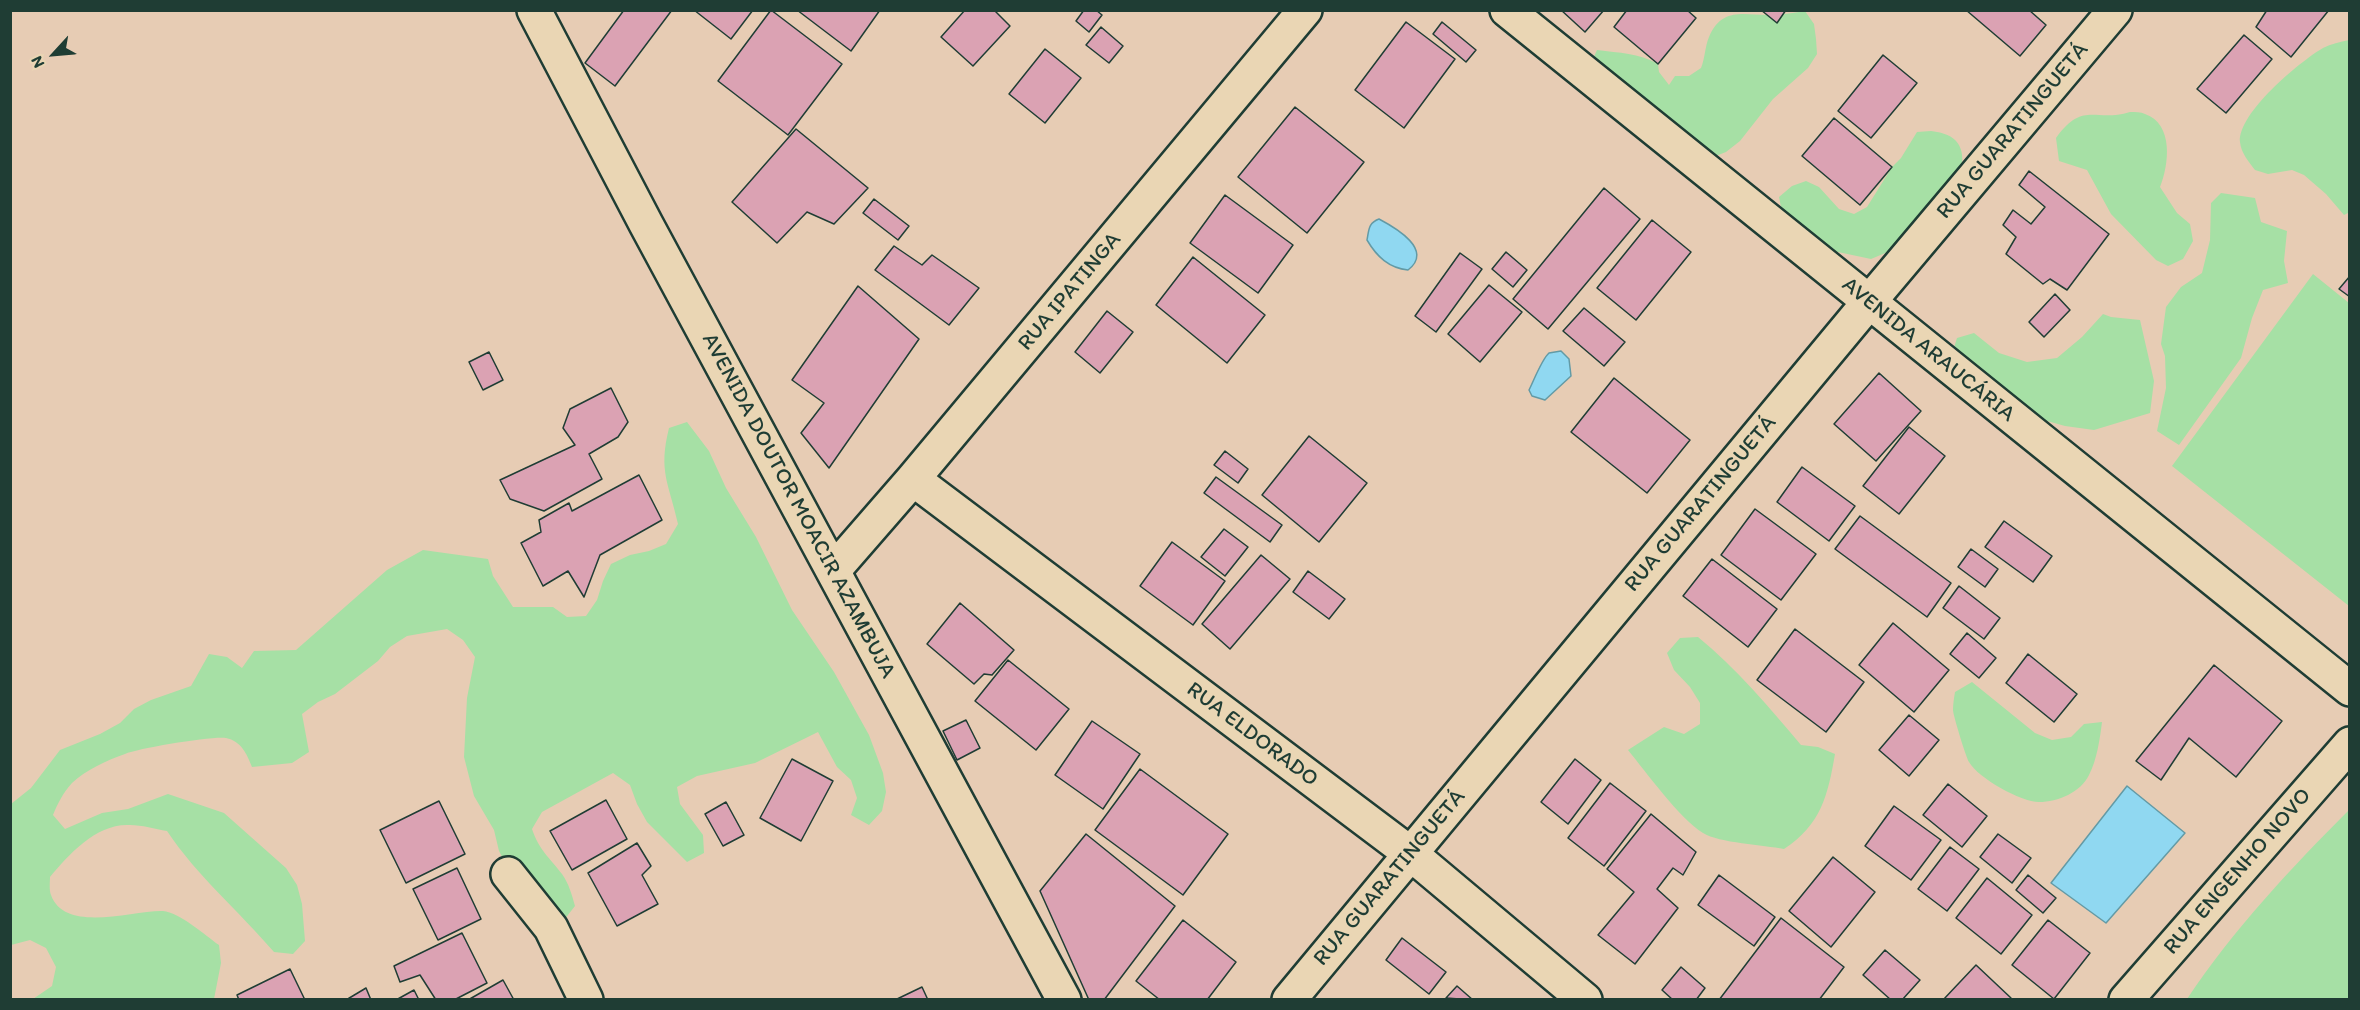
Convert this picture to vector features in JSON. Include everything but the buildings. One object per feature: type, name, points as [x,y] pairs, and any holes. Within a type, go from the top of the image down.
[{"type":"street","name":"AVENIDA DOUTOR MOACIR AZAMBUJA","points":[[534,10],[1064,999]]},
{"type":"street","name":"RUA IPATINGA","points":[[833,571],[913,479],[1305,10]]},
{"type":"street","name":"AVENIDA ARAUCÁRIA","points":[[1508,10],[2349,689]]},
{"type":"street","name":"RUA GUARATINGUETÁ","points":[[1289,999],[2115,10]]},
{"type":"street","name":"RUA ELDORADO","points":[[913,479],[1411,854],[1585,999]]},
{"type":"street","name":"RUA ENGENHO NOVO","points":[[2126,999],[2349,744]]},
{"type":"street","points":[[508,874],[551,928],[586,999]]},
{"type":"green space","points":[[1805,11],[1814,24],[1817,54],[1808,68],[1773,99],[1740,141],[1726,152],[1708,159],[1592,61],[1597,50],[1643,58],[1658,64],[1659,72],[1669,85],[1675,76],[1689,76],[1701,68],[1714,27],[1727,17],[1742,14],[1773,15]]},
{"type":"green space","points":[[2349,40],[2350,212],[2344,215],[2326,194],[2304,175],[2292,170],[2268,174],[2255,170],[2244,154],[2240,142],[2242,130],[2249,117],[2272,89],[2323,48]]},
{"type":"green space","points":[[2130,112],[2145,114],[2161,127],[2167,146],[2167,157],[2160,187],[2177,213],[2190,224],[2193,241],[2183,259],[2168,266],[2156,260],[2111,214],[2087,170],[2059,161],[2056,138],[2074,119],[2090,115],[2118,115]]},
{"type":"green space","points":[[1931,131],[1947,135],[1958,143],[1962,155],[1961,172],[1902,246],[1871,259],[1838,252],[1822,252],[1782,212],[1779,197],[1792,186],[1806,181],[1819,187],[1839,209],[1854,214],[1867,207],[1917,132]]},
{"type":"green space","points":[[2221,193],[2255,198],[2261,222],[2287,231],[2284,261],[2288,283],[2263,290],[2252,318],[2241,358],[2179,445],[2157,431],[2166,388],[2165,356],[2161,344],[2166,307],[2181,287],[2202,273],[2210,240],[2211,203]]},
{"type":"green space","points":[[2313,274],[2349,303],[2349,606],[2172,466]]},
{"type":"green space","points":[[2103,314],[2140,320],[2154,381],[2150,413],[2094,430],[2065,426],[2033,417],[1952,354],[1957,338],[1974,333],[1999,353],[2027,362],[2057,358],[2082,337]]},
{"type":"green space","points":[[687,422],[709,451],[726,488],[756,537],[792,610],[834,672],[869,735],[883,773],[886,792],[882,811],[869,825],[851,815],[857,798],[851,780],[837,767],[818,732],[755,763],[697,776],[677,787],[680,804],[703,835],[704,853],[687,862],[647,822],[630,785],[613,773],[542,812],[532,829],[541,848],[562,874],[570,890],[575,906],[564,920],[510,872],[499,851],[494,830],[474,796],[464,757],[467,698],[475,657],[463,640],[447,629],[407,636],[390,647],[378,661],[335,694],[318,702],[302,714],[309,752],[292,763],[252,767],[240,745],[226,738],[145,749],[111,759],[84,774],[72,783],[53,815],[65,829],[102,813],[128,809],[168,794],[224,813],[286,868],[297,885],[302,904],[305,941],[293,954],[274,952],[205,878],[167,831],[130,825],[118,826],[95,835],[66,859],[50,877],[51,895],[59,907],[70,914],[85,917],[163,911],[177,915],[219,945],[221,963],[214,999],[33,999],[52,986],[56,967],[46,948],[30,940],[11,945],[11,804],[31,788],[60,750],[100,734],[120,723],[134,709],[151,700],[191,686],[209,654],[227,657],[242,668],[254,651],[296,650],[387,570],[423,550],[488,559],[493,576],[513,607],[553,607],[567,617],[586,616],[597,600],[611,564],[630,555],[666,544],[678,524],[666,477],[664,456],[669,428]]},
{"type":"green space","points":[[1698,637],[1739,675],[1801,745],[1818,747],[1835,754],[1826,796],[1821,808],[1807,830],[1784,849],[1730,841],[1703,833],[1674,806],[1628,750],[1664,727],[1684,734],[1700,724],[1700,703],[1690,687],[1674,670],[1667,653],[1680,638]]},
{"type":"green space","points":[[1972,682],[2035,733],[2052,740],[2071,737],[2084,724],[2102,722],[2094,763],[2085,781],[2068,795],[2039,802],[2011,794],[1981,775],[1969,762],[1953,710],[1955,692]]},
{"type":"green space","points":[[2349,810],[2349,999],[2187,999],[2264,900]]},
{"type":"water","points":[[1379,219],[1403,234],[1415,247],[1417,255],[1415,262],[1408,270],[1384,261],[1367,240],[1371,225]]},
{"type":"water","points":[[1561,351],[1569,359],[1571,376],[1545,400],[1532,396],[1529,390],[1544,360],[1549,353]]},
{"type":"water","points":[[2127,786],[2185,833],[2106,923],[2051,883]]}]
